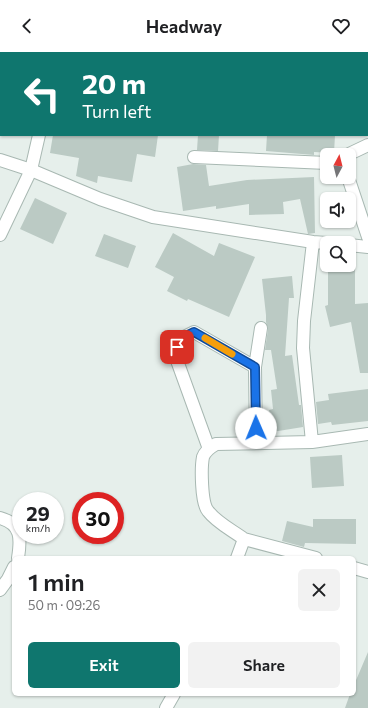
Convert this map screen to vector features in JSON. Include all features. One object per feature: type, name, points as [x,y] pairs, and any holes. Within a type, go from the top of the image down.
[{"type":"street","points":[[0,234],[31,170],[39,136]]},
{"type":"street","points":[[356,151],[368,146]]},
{"type":"street","points":[[194,157],[320,164]]},
{"type":"street","points":[[0,160],[31,170],[100,199],[153,217],[320,242]]},
{"type":"street","points":[[350,184],[368,237]]},
{"type":"street","points":[[312,442],[303,348],[304,320],[313,242]]},
{"type":"street","points":[[356,246],[368,247]]},
{"type":"street","points":[[256,442],[255,367],[261,328]]},
{"type":"street","points":[[212,447],[175,355],[180,339],[194,332],[255,367]]},
{"type":"street","points":[[308,556],[244,539],[207,511],[202,496],[203,456],[212,447],[256,442],[312,442],[368,434]]},
{"type":"street","points":[[0,518],[16,527],[21,541],[18,556]]},
{"type":"street","points":[[238,556],[244,539]]},
{"type":"street","points":[[356,569],[368,572]]},
{"type":"street","points":[[0,590],[12,571]]},
{"type":"street","points":[[166,708],[173,696]]},
{"type":"building","points":[[53,136],[158,136],[155,157],[137,154],[132,182],[98,176],[97,183],[76,176],[79,158],[50,153]]},
{"type":"building","points":[[198,136],[219,136],[218,151],[197,150]]},
{"type":"building","points":[[267,136],[335,136],[334,148],[320,148],[320,152],[314,152],[314,155],[266,151]]},
{"type":"building","points":[[193,164],[206,165],[209,186],[247,180],[314,177],[315,233],[308,234],[300,199],[283,202],[284,214],[249,215],[249,204],[216,209],[216,206],[183,211],[177,167]]},
{"type":"building","points":[[35,198],[67,213],[53,244],[20,229]]},
{"type":"building","points":[[173,233],[214,256],[219,243],[255,257],[229,317],[188,299],[187,301],[167,291],[174,277],[155,267]]},
{"type":"building","points":[[104,234],[136,246],[128,268],[95,256]]},
{"type":"building","points":[[328,272],[355,272],[355,304],[368,303],[368,373],[360,373],[351,322],[330,327],[325,306],[328,305]]},
{"type":"building","points":[[292,276],[294,298],[289,298],[285,356],[292,355],[299,405],[301,405],[303,427],[272,432],[269,410],[273,409],[271,390],[277,389],[271,350],[265,350],[268,329],[262,279]]},
{"type":"building","points":[[368,389],[368,421],[332,425],[331,422],[318,424],[316,402],[329,400],[328,394]]},
{"type":"building","points":[[342,455],[344,486],[312,488],[310,457]]},
{"type":"building","points":[[313,519],[356,519],[356,544],[305,543],[304,547],[282,541],[287,521],[313,527]]},
{"type":"building","points":[[368,652],[368,708],[345,708],[349,696],[356,696],[356,680]]},
{"type":"slow traffic","points":[[205,338],[232,354]]},
{"type":"route","points":[[177,347],[180,339],[194,332],[255,367],[256,428]]}]
